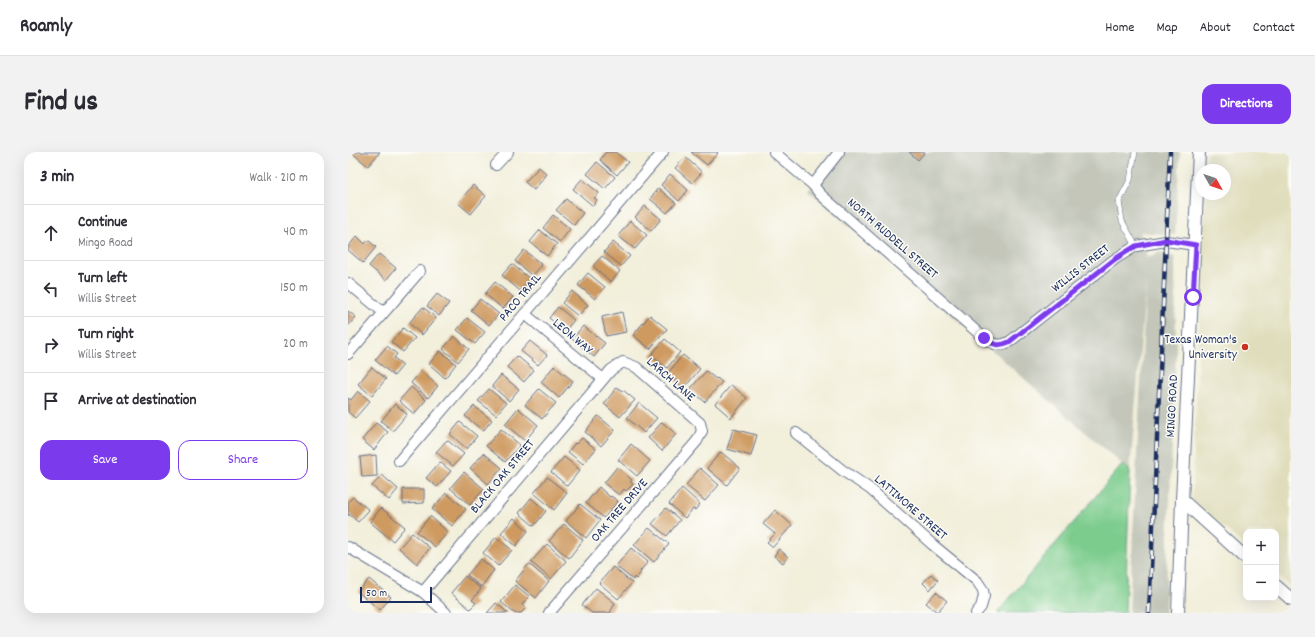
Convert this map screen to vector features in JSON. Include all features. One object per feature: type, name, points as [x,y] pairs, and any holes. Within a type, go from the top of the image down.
[{"type":"street","points":[[496,165],[508,152]]},
{"type":"street","name":"PACO TRAIL","points":[[399,461],[663,152]]},
{"type":"street","name":"NORTH RUDDELL STREET","points":[[774,152],[933,294],[993,344]]},
{"type":"street","points":[[812,185],[839,152]]},
{"type":"street","name":"MINGO ROAD","points":[[1178,613],[1182,500],[1196,245],[1199,152]]},
{"type":"street","name":"WILLIS STREET","points":[[993,344],[1003,345],[1009,342],[1115,259],[1136,246],[1166,240],[1196,245]]},
{"type":"street","points":[[348,354],[420,271]]},
{"type":"street","points":[[348,283],[383,312]]},
{"type":"street","name":"LEON WAY","points":[[525,314],[603,379]]},
{"type":"street","name":"LARCH LANE","points":[[603,379],[611,370],[623,362],[636,367],[700,423]]},
{"type":"street","name":"BLACK OAK STREET","points":[[423,592],[603,379]]},
{"type":"street","name":"OAK TREE DRIVE","points":[[549,613],[697,441],[702,431],[700,423]]},
{"type":"street","name":"LATTIMORE STREET","points":[[796,433],[842,470],[870,489],[933,545],[977,581],[983,590],[984,596],[981,607],[976,613]]},
{"type":"street","points":[[1182,500],[1243,555]]},
{"type":"street","points":[[348,547],[423,592],[446,613]]},
{"type":"street","points":[[1279,589],[1291,599]]},
{"type":"lane","points":[[1135,152],[1130,180],[1119,201],[1122,221],[1136,246]]},
{"type":"shaded area","points":[[839,152],[1180,152],[1175,235],[1139,232],[1147,257],[1160,252],[1175,257],[1176,353],[1165,613],[1129,613],[1146,280],[1130,471],[808,190]]},
{"type":"shaded area","name":"Texas Woman's University","points":[[1207,152],[1291,152],[1291,587],[1279,577],[1279,529],[1243,529],[1243,544],[1192,500],[1205,200],[1231,200],[1231,164],[1206,164]]},
{"type":"green space","points":[[1123,464],[1130,471],[1125,613],[997,613]]},
{"type":"building","points":[[351,152],[380,152],[368,166]]},
{"type":"building","points":[[606,152],[615,152],[628,162],[617,175],[600,160]]},
{"type":"building","points":[[691,152],[717,152],[718,153],[707,165]]},
{"type":"building","points":[[909,152],[925,152],[918,160]]},
{"type":"building","points":[[685,157],[702,172],[692,183],[675,168]]},
{"type":"building","points":[[597,162],[615,177],[605,189],[587,174]]},
{"type":"building","points":[[539,167],[547,174],[534,190],[525,182]]},
{"type":"building","points":[[670,174],[688,190],[679,201],[661,185]]},
{"type":"building","points":[[582,179],[599,193],[594,198],[597,200],[593,206],[573,189]]},
{"type":"building","points":[[473,185],[486,196],[471,214],[458,203]]},
{"type":"building","points":[[658,188],[676,203],[667,213],[650,199]]},
{"type":"building","points":[[566,199],[583,213],[574,225],[556,210]]},
{"type":"building","points":[[645,206],[661,219],[651,231],[635,217]]},
{"type":"building","points":[[553,215],[570,229],[560,242],[543,228]]},
{"type":"building","points":[[630,221],[647,235],[635,249],[618,236]]},
{"type":"building","points":[[540,230],[557,244],[547,256],[530,242]]},
{"type":"building","points":[[357,236],[365,244],[368,240],[376,247],[363,263],[348,250],[348,247]]},
{"type":"building","points":[[613,242],[630,256],[621,266],[604,252]]},
{"type":"building","points":[[524,250],[542,265],[532,276],[515,261]]},
{"type":"building","points":[[379,254],[396,268],[386,280],[369,266]]},
{"type":"building","points":[[602,256],[620,271],[611,282],[593,266]]},
{"type":"building","points":[[512,264],[530,279],[520,291],[502,275]]},
{"type":"building","points":[[588,273],[605,287],[595,299],[578,285]]},
{"type":"building","points":[[495,282],[513,297],[503,309],[485,294]]},
{"type":"building","points":[[572,291],[588,305],[578,316],[562,303]]},
{"type":"building","points":[[437,294],[449,303],[439,316],[427,306]]},
{"type":"building","points":[[480,299],[499,314],[489,325],[471,310]]},
{"type":"building","points":[[423,307],[436,318],[422,335],[409,323]]},
{"type":"building","points":[[558,307],[574,320],[565,331],[549,318]]},
{"type":"building","points":[[348,311],[356,317],[348,326]]},
{"type":"building","points":[[622,312],[626,332],[606,336],[602,317]]},
{"type":"building","points":[[650,315],[667,329],[650,349],[633,335]]},
{"type":"building","points":[[467,318],[485,332],[475,344],[457,330]]},
{"type":"building","points":[[583,326],[605,343],[594,357],[572,339]]},
{"type":"building","points":[[403,328],[415,338],[403,352],[391,342]]},
{"type":"building","points":[[454,336],[469,349],[458,362],[443,349]]},
{"type":"building","points":[[665,339],[680,352],[667,368],[651,355]]},
{"type":"building","points":[[530,341],[547,355],[538,365],[521,351]]},
{"type":"building","points":[[387,346],[397,354],[394,358],[403,365],[394,376],[375,360]]},
{"type":"building","points":[[440,351],[456,364],[445,378],[429,364]]},
{"type":"building","points":[[683,355],[700,369],[684,388],[667,374]]},
{"type":"building","points":[[517,356],[534,370],[524,382],[507,367]]},
{"type":"building","points":[[554,366],[573,381],[559,398],[541,382]]},
{"type":"building","points":[[372,367],[386,379],[372,396],[358,384]]},
{"type":"building","points":[[421,371],[438,386],[428,398],[411,383]]},
{"type":"building","points":[[706,371],[722,382],[705,402],[690,389]]},
{"type":"building","points":[[501,375],[519,389],[509,401],[492,386]]},
{"type":"building","points":[[731,385],[747,398],[731,418],[715,404]]},
{"type":"building","points":[[411,387],[426,400],[414,414],[399,401]]},
{"type":"building","points":[[617,387],[635,400],[620,417],[604,404]]},
{"type":"building","points":[[489,389],[506,403],[496,415],[478,401]]},
{"type":"building","points":[[539,389],[556,403],[542,419],[525,405]]},
{"type":"building","points":[[358,391],[370,401],[355,418],[348,412],[348,398],[351,400]]},
{"type":"building","points":[[639,403],[657,418],[644,433],[627,418]]},
{"type":"building","points":[[395,404],[407,414],[393,431],[381,421]]},
{"type":"building","points":[[474,406],[492,420],[483,431],[465,416]]},
{"type":"building","points":[[518,408],[538,425],[525,441],[505,424]]},
{"type":"building","points":[[598,416],[615,430],[601,446],[585,432]]},
{"type":"building","points":[[460,422],[477,436],[467,449],[450,434]]},
{"type":"building","points":[[662,422],[676,434],[662,451],[648,438]]},
{"type":"building","points":[[376,423],[388,432],[374,450],[362,440]]},
{"type":"building","points":[[501,429],[520,445],[505,462],[486,446]]},
{"type":"building","points":[[733,429],[757,435],[751,456],[727,449]]},
{"type":"building","points":[[582,438],[596,449],[583,464],[568,452],[575,443],[576,444]]},
{"type":"building","points":[[447,440],[464,454],[453,466],[436,452]]},
{"type":"building","points":[[631,444],[650,461],[637,476],[618,460]]},
{"type":"building","points":[[721,452],[740,468],[727,485],[707,468]]},
{"type":"building","points":[[484,453],[502,468],[488,484],[470,468]]},
{"type":"building","points":[[376,455],[377,476],[362,477],[360,457]]},
{"type":"building","points":[[564,457],[580,470],[567,486],[551,472]]},
{"type":"building","points":[[440,462],[451,471],[437,487],[426,478]]},
{"type":"building","points":[[617,467],[632,480],[630,482],[633,484],[626,491],[624,489],[619,495],[604,483]]},
{"type":"building","points":[[700,468],[719,485],[705,501],[686,485]]},
{"type":"building","points":[[464,472],[484,489],[470,505],[450,488]]},
{"type":"building","points":[[382,475],[398,489],[389,500],[372,486]]},
{"type":"building","points":[[547,477],[567,493],[554,510],[534,493]]},
{"type":"building","points":[[599,487],[610,497],[611,496],[618,501],[604,518],[586,503]]},
{"type":"building","points":[[682,488],[700,504],[685,518],[669,504]]},
{"type":"building","points":[[403,489],[424,489],[424,503],[403,504]]},
{"type":"building","points":[[446,493],[466,509],[452,526],[432,509]]},
{"type":"building","points":[[353,497],[369,510],[358,522],[349,514],[348,516],[348,502]]},
{"type":"building","points":[[531,498],[546,511],[534,526],[519,513]]},
{"type":"building","points":[[580,504],[600,520],[586,538],[566,521]]},
{"type":"building","points":[[381,508],[405,527],[393,541],[370,522]]},
{"type":"building","points":[[666,508],[680,520],[667,536],[652,524]]},
{"type":"building","points":[[775,510],[792,525],[773,547],[767,542],[775,534],[763,524]]},
{"type":"building","points":[[430,516],[448,532],[435,547],[417,532]]},
{"type":"building","points":[[514,518],[528,531],[516,546],[501,533]]},
{"type":"building","points":[[564,524],[583,540],[569,558],[549,541]]},
{"type":"building","points":[[649,528],[669,544],[654,562],[634,545]]},
{"type":"building","points":[[412,533],[430,548],[417,564],[399,548]]},
{"type":"building","points":[[496,537],[512,550],[498,566],[483,553]]},
{"type":"building","points":[[547,544],[566,561],[551,579],[531,562]]},
{"type":"building","points":[[631,548],[648,562],[640,571],[641,572],[636,579],[634,577],[633,580],[616,566]]},
{"type":"building","points":[[779,549],[788,557],[783,563],[774,556]]},
{"type":"building","points":[[481,559],[494,570],[481,587],[467,575]]},
{"type":"building","points":[[529,564],[549,581],[536,598],[515,581]]},
{"type":"building","points":[[613,567],[632,583],[618,599],[599,583]]},
{"type":"building","points":[[931,574],[938,580],[930,590],[923,583]]},
{"type":"building","points":[[465,576],[481,589],[472,600],[476,603],[470,609],[451,593]]},
{"type":"building","points":[[369,579],[391,597],[380,610],[358,592]]},
{"type":"building","points":[[515,585],[529,596],[522,605],[526,608],[521,613],[514,613],[501,602]]},
{"type":"building","points":[[596,588],[615,603],[610,613],[592,613],[582,605]]},
{"type":"building","points":[[936,592],[947,601],[937,612],[926,603]]},
{"type":"building","points":[[496,603],[508,613],[487,613]]},
{"type":"railway","points":[[1149,613],[1170,152]]},
{"type":"place","name":"Texas Woman's University","points":[[1245,347]]},
{"type":"route","points":[[984,338],[993,344],[1003,345],[1009,342],[1125,252],[1136,246],[1166,240],[1196,245],[1193,297]]}]
